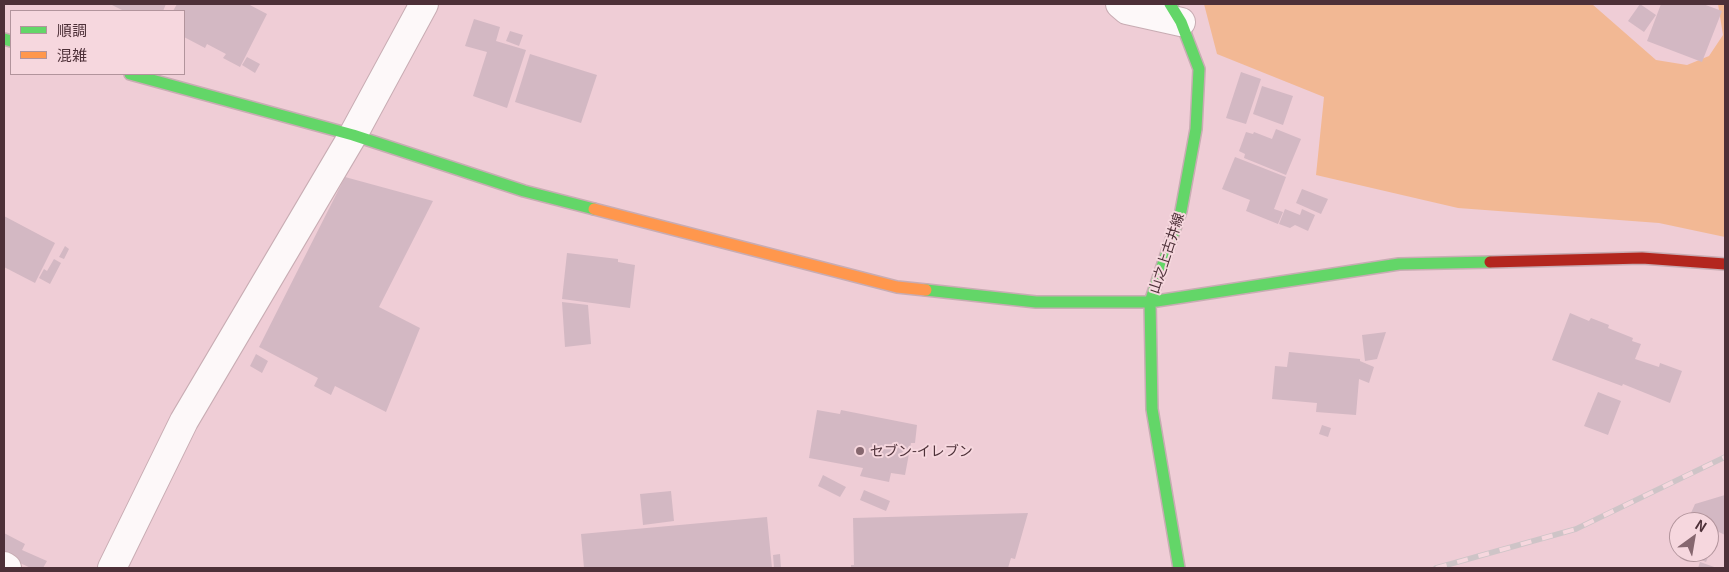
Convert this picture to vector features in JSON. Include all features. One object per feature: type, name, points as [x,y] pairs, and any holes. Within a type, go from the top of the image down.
[{"type":"street","points":[[112,568],[184,421],[353,135],[424,4]]},
{"type":"street","points":[[1120,4],[1126,10],[1176,13]]},
{"type":"street","name":"山之上古井線","points":[[1176,13],[1200,69],[1196,129],[1181,211],[1150,302],[1152,409],[1179,568]]},
{"type":"street","points":[[134,75],[353,135],[524,191],[897,287],[1036,302],[1150,302],[1399,264],[1642,258],[1725,264]]},
{"type":"shaded area","points":[[1204,4],[1592,4],[1656,60],[1687,65],[1709,56],[1723,35],[1718,4],[1725,4],[1725,237],[1659,223],[1458,208],[1316,175],[1324,97],[1217,54]]},
{"type":"building","points":[[110,4],[166,4],[163,10],[122,10]]},
{"type":"building","points":[[177,4],[248,4],[267,14],[240,67],[223,58],[226,54],[207,44],[205,48],[185,38],[185,10],[174,10]]},
{"type":"building","points":[[1640,4],[1656,15],[1644,32],[1628,21]]},
{"type":"building","points":[[1661,4],[1703,4],[1722,11],[1702,62],[1647,41]]},
{"type":"building","points":[[474,19],[500,27],[496,41],[526,50],[507,108],[473,96],[487,52],[465,46]]},
{"type":"building","points":[[510,31],[523,35],[519,46],[506,41]]},
{"type":"building","points":[[530,54],[597,75],[581,123],[515,102]]},
{"type":"building","points":[[247,57],[260,64],[255,73],[242,65]]},
{"type":"building","points":[[1241,72],[1261,79],[1246,124],[1226,118]]},
{"type":"building","points":[[1262,86],[1293,96],[1283,125],[1253,114]]},
{"type":"building","points":[[1276,129],[1301,139],[1286,175],[1244,158],[1245,154],[1239,151],[1246,132],[1253,134],[1254,132],[1272,139]]},
{"type":"building","points":[[1235,157],[1286,177],[1274,209],[1283,212],[1278,224],[1246,211],[1250,200],[1222,189]]},
{"type":"building","points":[[345,177],[433,201],[379,307],[420,328],[386,412],[335,386],[331,395],[314,386],[318,378],[259,347]]},
{"type":"building","points":[[1302,189],[1328,199],[1321,214],[1296,203]]},
{"type":"building","points":[[1285,209],[1300,215],[1302,209],[1315,215],[1308,231],[1295,225],[1290,228],[1279,224]]},
{"type":"building","points":[[4,216],[55,243],[35,283],[4,267]]},
{"type":"building","points":[[65,246],[69,249],[64,259],[59,257]]},
{"type":"building","points":[[567,253],[618,259],[618,262],[635,265],[630,308],[562,299]]},
{"type":"building","points":[[54,259],[61,263],[50,284],[39,278],[44,269],[47,271]]},
{"type":"building","points":[[562,302],[588,305],[591,344],[565,347]]},
{"type":"building","points":[[1570,313],[1589,321],[1591,318],[1609,325],[1608,328],[1633,338],[1632,341],[1641,344],[1635,359],[1659,367],[1660,363],[1682,371],[1670,403],[1623,384],[1622,386],[1552,360]]},
{"type":"building","points":[[1386,332],[1377,359],[1365,361],[1362,335]]},
{"type":"building","points":[[1289,352],[1360,359],[1360,361],[1374,367],[1369,383],[1359,379],[1356,415],[1316,412],[1317,403],[1272,399],[1275,366],[1287,367]]},
{"type":"building","points":[[256,354],[268,361],[262,373],[250,366]]},
{"type":"building","points":[[1598,392],[1621,401],[1608,435],[1584,426]]},
{"type":"building","name":"セブン-イレブン","points":[[817,410],[840,414],[841,410],[917,425],[915,443],[911,443],[905,475],[891,473],[889,482],[860,476],[863,468],[809,458]]},
{"type":"building","points":[[1322,425],[1331,428],[1328,437],[1319,434]]},
{"type":"building","points":[[823,475],[846,487],[840,497],[818,486]]},
{"type":"building","points":[[864,490],[890,501],[886,511],[860,500]]},
{"type":"building","points":[[671,491],[674,521],[643,525],[640,494]]},
{"type":"building","points":[[1725,495],[1725,535],[1719,532],[1719,512],[1691,512],[1695,504]]},
{"type":"building","points":[[1028,513],[1015,559],[1011,558],[1008,568],[851,568],[851,565],[854,565],[853,518]]},
{"type":"building","points":[[767,517],[772,568],[584,568],[581,534]]},
{"type":"building","points":[[4,533],[25,544],[22,550],[47,561],[43,568],[31,568],[4,556]]},
{"type":"building","points":[[780,554],[781,568],[774,568],[773,555]]},
{"type":"building","points":[[1700,562],[1717,568],[1698,568]]},
{"type":"railway","points":[[1436,568],[1576,529],[1725,457]]},
{"type":"traffic: fast","points":[[1170,4],[1181,22],[1199,69],[1196,129],[1181,211],[1150,302],[1152,409],[1179,568]]},
{"type":"traffic: fast","points":[[4,39],[10,41]]},
{"type":"traffic: fast","points":[[134,75],[353,135],[524,191],[594,209]]},
{"type":"traffic: fast","points":[[926,290],[1036,302],[1150,302],[1399,264],[1490,262]]},
{"type":"traffic: slow","points":[[594,209],[897,287],[926,290]]},
{"type":"traffic: jam","points":[[1490,262],[1642,258],[1725,264]]},
{"type":"place","name":"セブン-イレブン","points":[[860,451]]}]
